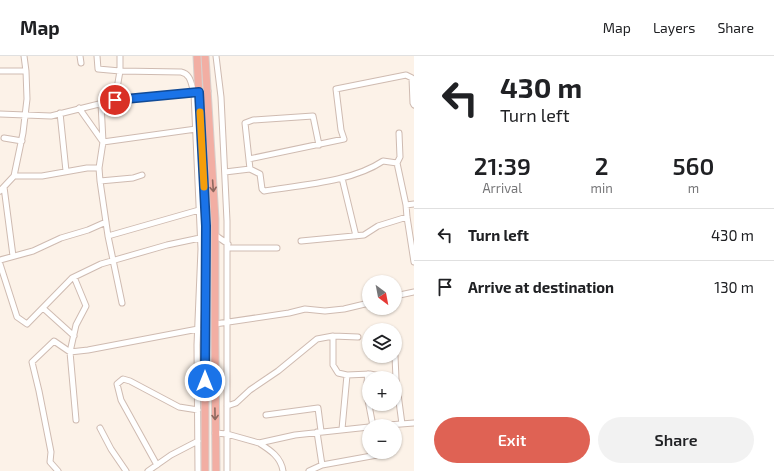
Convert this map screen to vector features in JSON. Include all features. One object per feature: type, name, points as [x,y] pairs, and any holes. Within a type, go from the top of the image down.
[{"type":"highway","points":[[197,56],[203,247],[205,471]]},
{"type":"highway","points":[[205,56],[216,235],[216,471]]},
{"type":"street","points":[[13,256],[2,189],[14,176],[22,141],[27,99],[24,56]]},
{"type":"street","points":[[80,56],[81,63]]},
{"type":"street","points":[[97,56],[98,69],[120,71],[183,72],[189,76],[197,93],[196,129],[200,238],[203,247],[198,329],[198,471]]},
{"type":"street","points":[[115,100],[120,71],[120,56]]},
{"type":"street","points":[[219,56],[216,56],[221,97],[228,246],[226,323],[227,471]]},
{"type":"street","points":[[0,71],[26,72]]},
{"type":"street","points":[[249,159],[344,139],[341,130],[336,89],[406,75],[412,78],[414,105]]},
{"type":"street","points":[[0,114],[51,116],[115,100],[208,91]]},
{"type":"street","points":[[101,103],[103,142],[99,168],[100,181],[108,236],[122,303]]},
{"type":"street","points":[[79,108],[103,142]]},
{"type":"street","points":[[60,113],[66,171]]},
{"type":"street","points":[[250,169],[245,123],[253,120],[313,116],[319,145]]},
{"type":"street","points":[[103,142],[196,129]]},
{"type":"street","points":[[399,133],[400,158],[397,163],[406,205],[414,262]]},
{"type":"street","points":[[4,138],[22,141]]},
{"type":"street","points":[[225,172],[250,169],[260,174],[262,188],[264,191],[342,178],[372,169],[383,161],[397,163]]},
{"type":"street","points":[[14,176],[42,176],[87,168],[99,168]]},
{"type":"street","points":[[100,181],[133,178],[142,175]]},
{"type":"street","points":[[342,178],[356,236]]},
{"type":"street","points":[[406,205],[414,204]]},
{"type":"street","points":[[108,236],[199,210]]},
{"type":"street","points":[[301,241],[364,235],[378,226],[407,217]]},
{"type":"street","points":[[0,260],[33,251],[61,238],[88,230],[106,222]]},
{"type":"street","points":[[216,235],[228,246],[277,248]]},
{"type":"street","points":[[0,264],[17,317],[27,324],[74,277],[113,260],[167,245],[200,238]]},
{"type":"street","points":[[74,277],[86,306],[76,325],[70,352],[76,420]]},
{"type":"street","points":[[402,295],[414,292]]},
{"type":"street","points":[[215,324],[289,313],[305,309],[325,311],[344,309],[362,305]]},
{"type":"street","points":[[43,308],[74,336]]},
{"type":"street","points":[[58,471],[50,462],[51,452],[32,362],[54,342],[70,352],[88,350],[198,329]]},
{"type":"street","points":[[227,406],[236,403],[250,390],[278,371],[317,339],[333,336],[358,337]]},
{"type":"street","points":[[333,336],[334,365],[338,373],[347,375],[362,374]]},
{"type":"street","points":[[342,429],[347,375]]},
{"type":"street","points":[[157,465],[121,400],[116,384],[123,379],[130,381],[179,407],[198,410]]},
{"type":"street","points":[[266,415],[318,408],[322,465]]},
{"type":"street","points":[[198,422],[205,426]]},
{"type":"street","points":[[402,424],[414,424]]},
{"type":"street","points":[[259,442],[295,435],[362,427]]},
{"type":"street","points":[[100,428],[111,449],[126,471]]},
{"type":"street","points":[[215,434],[227,434],[259,442],[275,454],[282,466],[283,471]]},
{"type":"street","points":[[148,471],[171,455],[198,441]]},
{"type":"street","points":[[309,471],[322,465],[362,458]]},
{"type":"slow traffic","points":[[200,112],[204,187]]},
{"type":"route","points":[[115,100],[199,92],[206,226],[205,381]]}]
